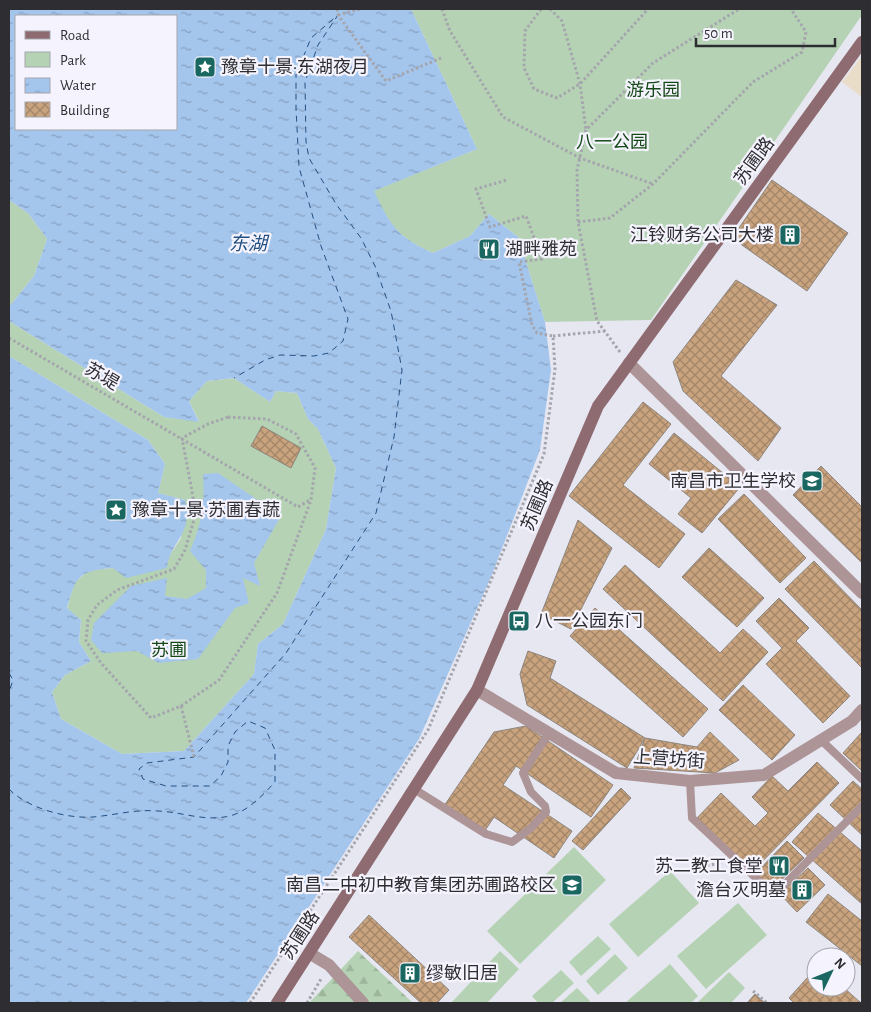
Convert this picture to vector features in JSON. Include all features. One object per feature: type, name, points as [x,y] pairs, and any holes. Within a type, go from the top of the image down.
[{"type":"main road","name":"苏圃路","points":[[277,1003],[477,690],[598,406],[861,45]]},
{"type":"street","points":[[628,363],[862,593]]},
{"type":"street","name":"上营坊街","points":[[477,690],[616,773],[690,781],[764,775],[852,721],[862,710]]},
{"type":"street","points":[[308,953],[329,966],[362,1003]]},
{"type":"lane","points":[[414,789],[486,834],[512,842],[530,829],[546,812],[544,806],[531,792],[523,773],[549,733]]},
{"type":"lane","points":[[821,740],[862,779]]},
{"type":"lane","points":[[690,781],[692,818],[774,895],[862,806]]},
{"type":"path","points":[[337,9],[338,16],[386,82],[440,58]]},
{"type":"path","points":[[338,16],[360,9]]},
{"type":"path","points":[[442,9],[450,31],[502,118],[580,158],[653,184]]},
{"type":"path","points":[[541,9],[525,31],[524,68],[534,89],[557,98],[580,84],[648,9]]},
{"type":"path","points":[[550,9],[562,21],[580,84],[586,130],[577,170],[578,222],[597,321],[628,363]]},
{"type":"path","points":[[586,130],[653,63],[739,9]]},
{"type":"path","points":[[578,222],[610,218],[653,184],[753,82],[802,52],[806,32],[791,9]]},
{"type":"path","points":[[507,180],[476,189],[490,227],[526,216],[542,259],[519,262],[532,325],[537,333],[553,336],[605,331]]},
{"type":"path","points":[[250,1003],[428,730],[544,454],[555,369],[553,336]]},
{"type":"path","name":"苏堤","points":[[9,338],[298,507],[311,500]]},
{"type":"path","points":[[228,418],[266,419],[296,434],[315,468],[311,500],[277,593],[219,680],[181,706],[151,718],[101,663],[86,641],[88,620],[97,605],[117,590],[174,569],[186,550],[196,513],[182,438],[208,424],[228,418]]},
{"type":"path","points":[[181,706],[194,757]]},
{"type":"path","points":[[306,1003],[329,966]]},
{"type":"path","points":[[753,991],[767,1003]]},
{"type":"shaded area","points":[[862,56],[862,97],[842,82]]},
{"type":"green space","name":"八一公园","points":[[411,9],[862,9],[862,15],[651,320],[545,322],[518,237],[489,214],[470,236],[433,253],[411,241],[396,229],[390,222],[373,191],[477,149]]},
{"type":"green space","points":[[9,200],[28,213],[47,239],[34,276],[9,307]]},
{"type":"green space","name":"苏圃","points":[[9,321],[164,417],[199,421],[189,401],[207,381],[234,378],[270,402],[276,391],[297,393],[308,419],[318,429],[336,468],[326,529],[283,624],[258,644],[254,674],[184,751],[122,754],[61,719],[52,692],[65,675],[91,661],[79,642],[81,620],[67,609],[74,583],[89,570],[113,568],[168,558],[181,538],[185,500],[158,493],[165,464],[148,440],[9,356]]},
{"type":"green space","points":[[574,847],[606,880],[520,964],[487,931]]},
{"type":"green space","points":[[670,871],[699,903],[638,957],[609,924]]},
{"type":"green space","points":[[738,903],[767,935],[706,989],[677,956]]},
{"type":"green space","points":[[598,936],[611,949],[581,976],[569,962]]},
{"type":"green space","points":[[358,951],[413,1003],[309,1003]]},
{"type":"green space","points":[[500,951],[519,969],[487,1003],[451,1003]]},
{"type":"green space","points":[[615,954],[628,968],[598,995],[586,981]]},
{"type":"green space","points":[[670,964],[698,996],[691,1003],[625,1003]]},
{"type":"green space","points":[[561,970],[574,983],[552,1003],[538,1003],[532,996]]},
{"type":"green space","points":[[729,972],[745,988],[731,1003],[697,1003]]},
{"type":"green space","points":[[577,988],[590,1001],[588,1003],[560,1003]]},
{"type":"water","name":"东湖","points":[[9,9],[411,9],[477,149],[374,191],[390,222],[396,229],[411,241],[433,253],[470,236],[489,214],[518,237],[545,322],[551,370],[540,450],[491,577],[419,739],[246,1003],[9,1003],[9,356],[148,440],[165,464],[158,493],[185,500],[187,512],[184,529],[172,551],[167,568],[126,578],[113,568],[92,571],[80,577],[76,582],[67,608],[81,620],[79,642],[91,661],[65,675],[52,692],[61,719],[122,754],[184,751],[254,674],[258,644],[283,624],[326,529],[336,468],[318,429],[308,419],[297,393],[276,391],[270,402],[234,378],[207,381],[189,401],[199,422],[164,417],[9,321],[9,307],[34,276],[47,239],[28,213],[9,200]]},
{"type":"water","points":[[218,473],[281,516],[254,563],[260,586],[243,578],[249,603],[235,608],[198,659],[159,663],[137,651],[102,653],[91,640],[94,623],[131,586],[167,578],[165,596],[187,599],[206,588],[206,570],[190,551],[202,513],[204,495],[203,474]]},
{"type":"building","name":"江铃财务公司大楼","points":[[772,180],[848,233],[807,291],[732,238]]},
{"type":"building","points":[[736,280],[777,305],[721,376],[781,428],[758,461],[683,391],[673,362]]},
{"type":"building","points":[[643,402],[671,424],[623,485],[685,534],[659,568],[569,496]]},
{"type":"building","points":[[262,426],[301,448],[291,468],[251,446]]},
{"type":"building","points":[[674,433],[740,487],[702,533],[678,514],[691,498],[649,464]]},
{"type":"building","points":[[821,466],[862,507],[862,563],[793,495]]},
{"type":"building","points":[[744,494],[806,558],[780,583],[718,519]]},
{"type":"building","points":[[578,520],[612,548],[571,629],[541,614]]},
{"type":"building","points":[[709,548],[764,598],[737,627],[682,577]]},
{"type":"building","points":[[814,561],[862,610],[862,668],[785,589]]},
{"type":"building","points":[[625,565],[720,653],[743,629],[768,652],[723,701],[603,589]]},
{"type":"building","points":[[779,598],[809,628],[796,641],[850,696],[823,723],[766,664],[782,648],[756,621]]},
{"type":"building","points":[[595,608],[708,709],[683,737],[570,636]]},
{"type":"building","points":[[528,651],[556,661],[550,678],[645,738],[627,768],[527,705],[520,674]]},
{"type":"building","points":[[743,685],[795,735],[772,760],[719,710]]},
{"type":"building","points":[[526,726],[613,785],[591,817],[516,766],[503,785],[572,831],[554,858],[494,817],[484,832],[444,806],[494,732]]},
{"type":"building","points":[[710,732],[739,760],[715,773],[634,768],[645,738],[697,747]]},
{"type":"building","points":[[862,732],[862,771],[843,753]]},
{"type":"building","points":[[817,762],[839,783],[751,873],[696,819],[721,793],[755,826],[768,813],[752,797],[772,776],[788,791]]},
{"type":"building","points":[[853,781],[862,789],[862,835],[830,805]]},
{"type":"building","points":[[621,788],[631,798],[583,850],[572,841]]},
{"type":"building","points":[[818,813],[862,851],[862,904],[792,842]]},
{"type":"building","name":"苏二教工食堂","points":[[787,841],[804,858],[770,891],[754,875]]},
{"type":"building","name":"澹台灭明墓","points":[[808,868],[825,885],[797,912],[780,894]]},
{"type":"building","points":[[828,894],[862,921],[862,966],[856,961],[856,947],[838,947],[806,922]]},
{"type":"building","name":"缪敏旧居","points":[[369,915],[449,990],[437,1003],[421,1003],[349,937]]},
{"type":"building","points":[[806,979],[806,997],[854,997],[861,1003],[794,1003],[789,998]]},
{"type":"building","points":[[755,994],[765,1003],[747,1003]]},
{"type":"ferry route","points":[[9,789],[26,802],[37,807],[71,816],[93,817],[133,811],[150,811],[220,818],[243,811],[260,798],[275,782],[275,750],[265,728],[248,721],[235,732],[228,746],[228,762],[221,776],[210,786],[166,786],[143,779],[139,769],[147,763],[194,757],[286,653],[376,513],[394,437],[402,370],[391,311],[375,266],[361,238],[336,204],[309,158],[306,142],[305,82],[318,45],[338,15],[311,38],[296,75],[296,108],[299,167],[321,246],[348,319],[343,341],[329,353],[314,356],[280,355],[265,360],[234,378]]},
{"type":"ferry route","points":[[9,673],[13,680],[9,692]]},
{"type":"place","name":"豫章十景·东湖夜月","points":[[205,67]]},
{"type":"place","name":"江铃财务公司大楼","points":[[790,235]]},
{"type":"place","name":"湖畔雅苑","points":[[489,249]]},
{"type":"place","name":"南昌市卫生学校","points":[[812,481]]},
{"type":"place","name":"豫章十景·苏圃春蔬","points":[[116,510]]},
{"type":"place","name":"八一公园东门","points":[[519,621]]},
{"type":"place","name":"苏二教工食堂","points":[[779,866]]},
{"type":"place","name":"南昌二中初中教育集团苏圃路校区","points":[[572,885]]},
{"type":"place","name":"澹台灭明墓","points":[[802,890]]},
{"type":"place","name":"缪敏旧居","points":[[410,973]]},
{"type":"park label","name":"游乐园","points":[[653,90]]}]
